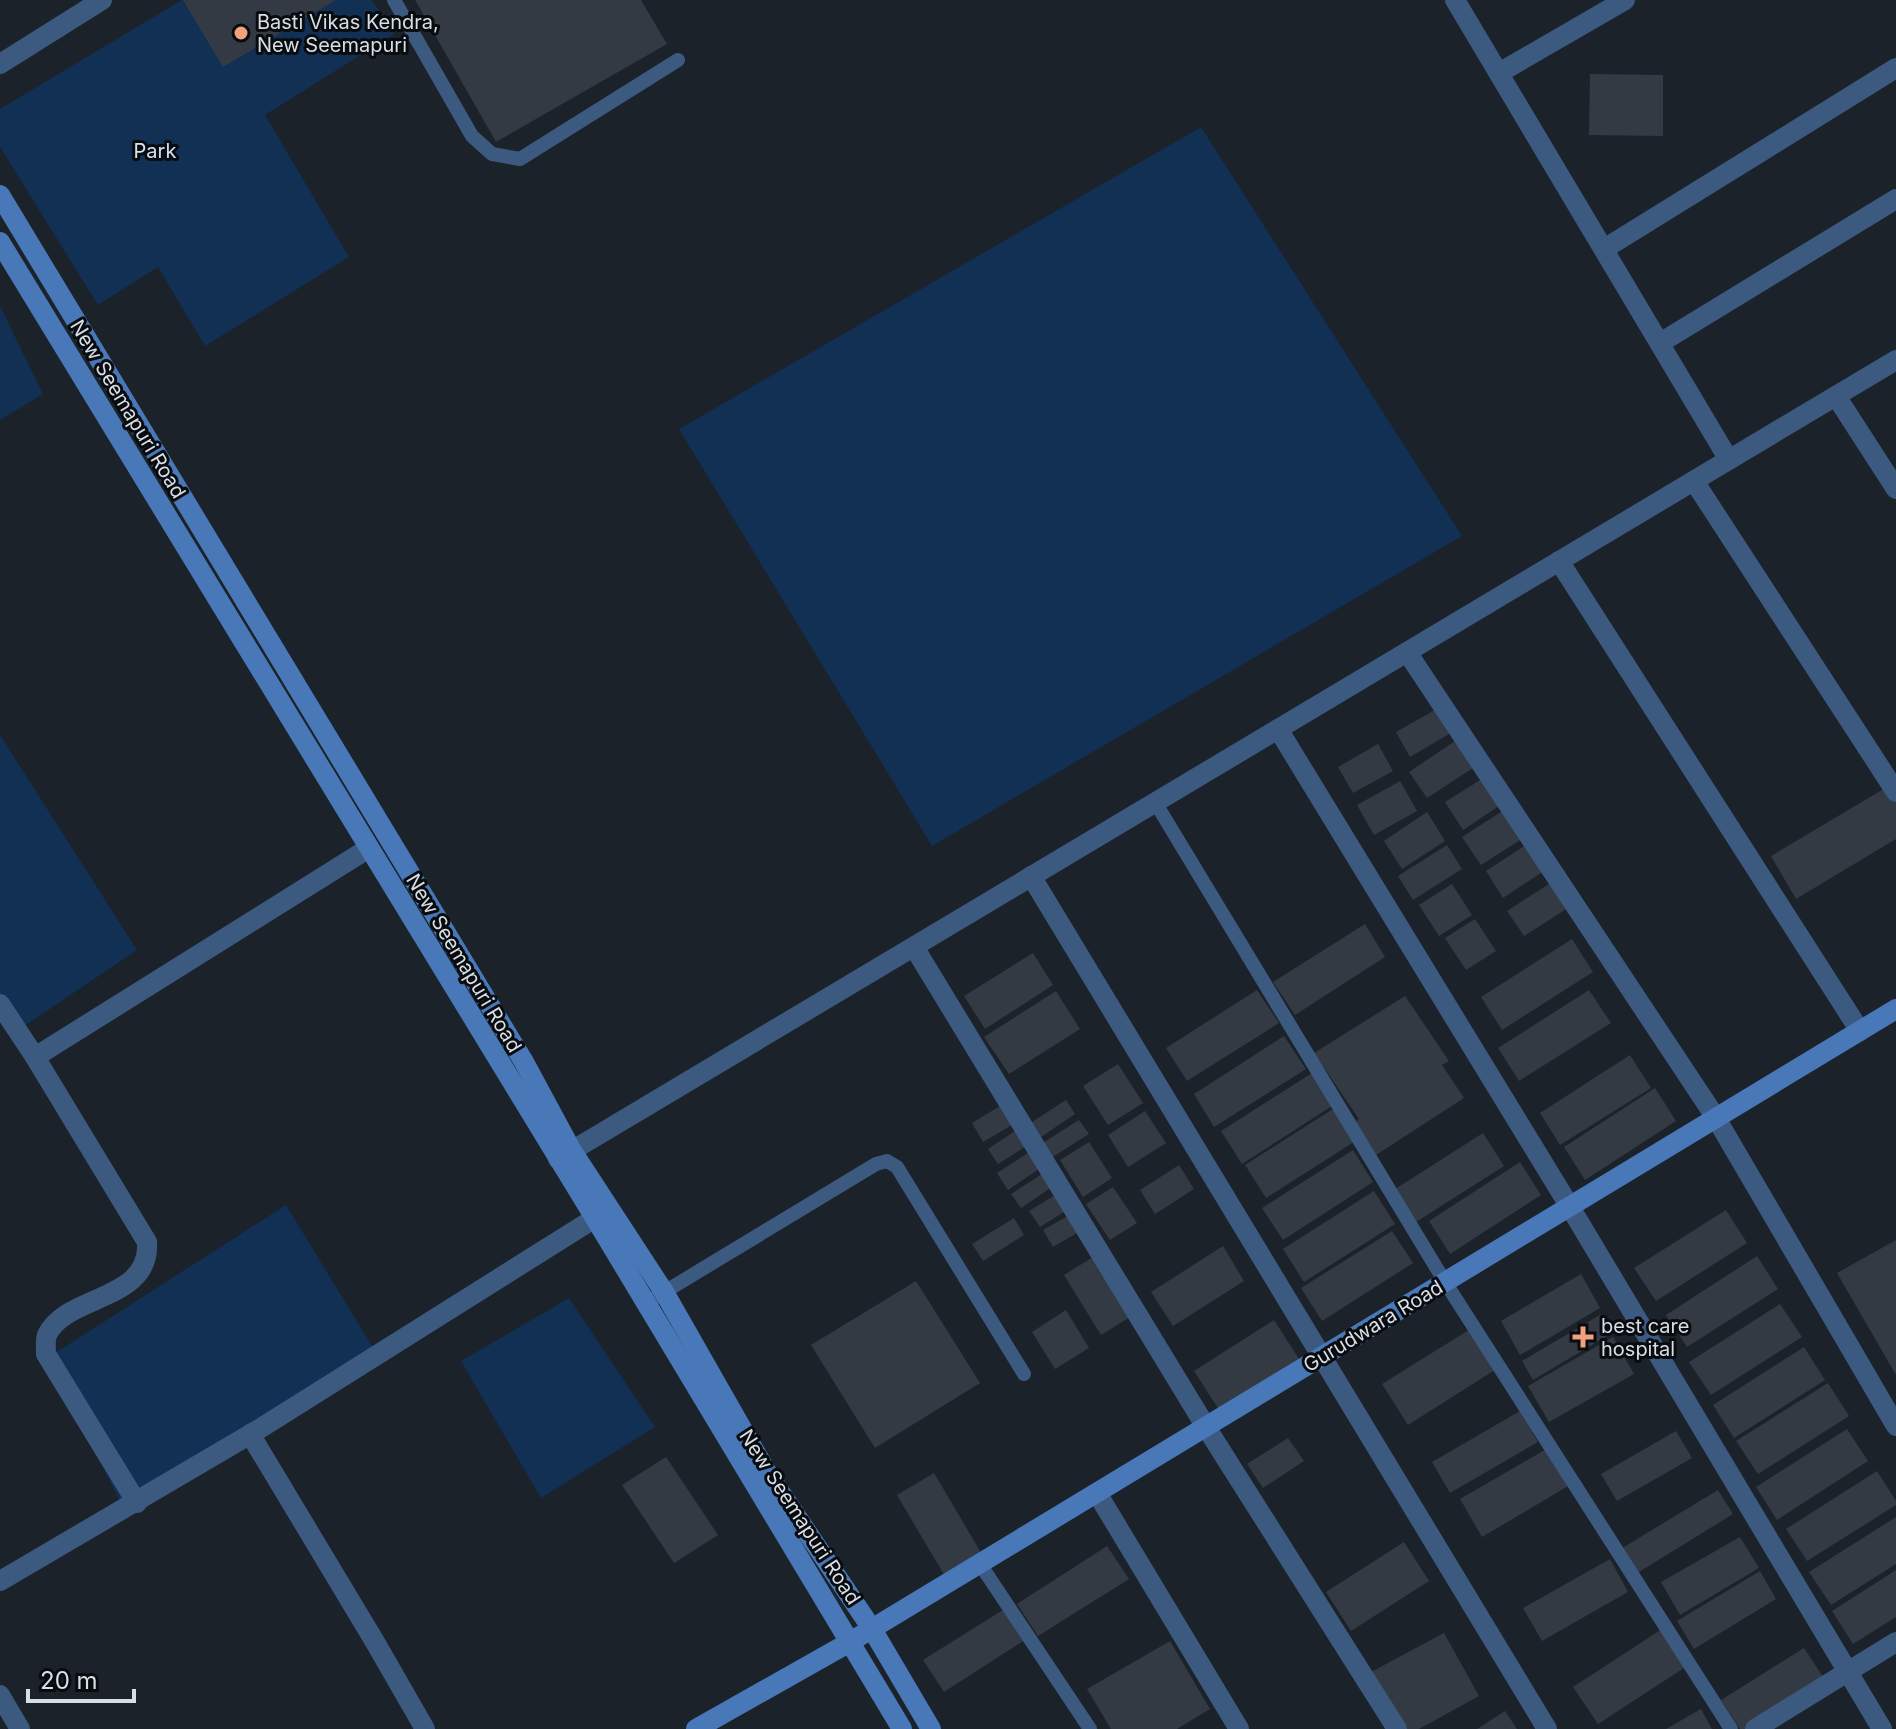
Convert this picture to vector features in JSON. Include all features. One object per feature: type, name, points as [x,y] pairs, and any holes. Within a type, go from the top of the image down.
[{"type":"main road","name":"New Seemapuri Road","points":[[0,195],[524,1062],[595,1218],[902,1729]]},
{"type":"main road","name":"New Seemapuri Road","points":[[0,242],[369,848],[565,1155],[664,1292],[766,1471],[872,1629],[931,1729]]},
{"type":"main road","name":"Gurudwara Road","points":[[696,1729],[872,1629],[1896,1009]]},
{"type":"street","points":[[0,64],[102,0]]},
{"type":"street","points":[[1455,0],[1729,460]]},
{"type":"street","points":[[1499,73],[1625,0]]},
{"type":"street","points":[[1604,249],[1896,68]]},
{"type":"street","points":[[1660,343],[1896,199]]},
{"type":"street","points":[[565,1155],[1896,360]]},
{"type":"street","points":[[1836,396],[1896,489]]},
{"type":"street","points":[[1694,481],[1896,792]]},
{"type":"street","points":[[1559,561],[1860,1031]]},
{"type":"street","points":[[1407,652],[1716,1118],[1896,1426]]},
{"type":"street","points":[[1278,729],[1570,1207],[1882,1729]]},
{"type":"street","points":[[35,1057],[369,848]]},
{"type":"street","points":[[1031,876],[1547,1729]]},
{"type":"street","points":[[914,947],[1206,1427],[1397,1729]]},
{"type":"street","points":[[0,1004],[147,1242],[148,1259],[140,1275],[57,1322],[46,1337],[46,1354],[137,1503]]},
{"type":"street","points":[[0,1581],[137,1503],[595,1218]]},
{"type":"street","points":[[250,1434],[425,1729]]},
{"type":"street","points":[[1097,1493],[1239,1729]]},
{"type":"street","points":[[1755,1729],[1896,1642]]},
{"type":"street","points":[[0,1695],[20,1729]]},
{"type":"lane","points":[[394,0],[472,136],[492,154],[506,157],[520,159],[678,60]]},
{"type":"lane","points":[[1155,802],[1445,1282],[1731,1729]]},
{"type":"lane","points":[[646,1303],[876,1164],[887,1161],[897,1167],[1024,1374]]},
{"type":"lane","points":[[980,1564],[1090,1729]]},
{"type":"green space","name":"Park","points":[[182,0],[372,0],[394,34],[265,115],[349,257],[205,346],[158,267],[98,305],[0,147],[0,109]]},
{"type":"green space","points":[[1201,127],[1462,536],[932,846],[679,429]]},
{"type":"green space","points":[[0,306],[43,394],[0,420]]},
{"type":"green space","points":[[0,735],[137,950],[14,1033],[0,1009]]},
{"type":"green space","points":[[286,1205],[380,1359],[125,1511],[65,1392],[41,1362]]},
{"type":"green space","points":[[569,1298],[655,1427],[541,1498],[461,1361]]},
{"type":"building","name":"Basti Vikas Kendra, New Seemapuri","points":[[183,0],[336,0],[223,67]]},
{"type":"building","points":[[415,0],[641,0],[667,44],[496,142]]},
{"type":"building","points":[[1590,74],[1663,75],[1663,136],[1589,135]]},
{"type":"building","points":[[1442,706],[1456,730],[1410,757],[1396,732]]},
{"type":"building","points":[[1455,741],[1473,768],[1427,798],[1409,772]]},
{"type":"building","points":[[1378,744],[1393,771],[1353,793],[1338,767]]},
{"type":"building","points":[[1485,777],[1502,804],[1463,830],[1445,802]]},
{"type":"building","points":[[1400,781],[1417,811],[1374,835],[1357,805]]},
{"type":"building","points":[[1887,787],[1896,803],[1896,839],[1796,899],[1771,856]]},
{"type":"building","points":[[1507,808],[1525,837],[1481,865],[1462,837]]},
{"type":"building","points":[[1427,812],[1445,841],[1402,869],[1384,841]]},
{"type":"building","points":[[1527,844],[1544,871],[1503,898],[1486,871]]},
{"type":"building","points":[[1447,845],[1462,869],[1413,900],[1398,876]]},
{"type":"building","points":[[1552,882],[1568,908],[1524,936],[1507,911]]},
{"type":"building","points":[[1452,884],[1472,915],[1439,936],[1419,905]]},
{"type":"building","points":[[1475,919],[1496,951],[1466,970],[1445,938]]},
{"type":"building","points":[[1365,924],[1385,957],[1295,1015],[1273,982]]},
{"type":"building","points":[[1572,939],[1593,972],[1502,1030],[1481,997]]},
{"type":"building","points":[[1033,953],[1053,985],[985,1029],[964,996]]},
{"type":"building","points":[[1257,990],[1279,1023],[1187,1081],[1166,1048]]},
{"type":"building","points":[[1589,990],[1611,1023],[1519,1081],[1498,1048]]},
{"type":"building","points":[[1056,991],[1080,1029],[1009,1074],[984,1037]]},
{"type":"building","points":[[1405,996],[1449,1061],[1442,1065],[1464,1098],[1373,1157],[1352,1124],[1359,1119],[1314,1053]]},
{"type":"building","points":[[1284,1036],[1306,1069],[1214,1127],[1194,1094]]},
{"type":"building","points":[[1630,1055],[1651,1088],[1560,1145],[1540,1113]]},
{"type":"building","points":[[1118,1064],[1143,1103],[1108,1125],[1083,1086]]},
{"type":"building","points":[[1312,1073],[1332,1106],[1242,1164],[1221,1131]]},
{"type":"building","points":[[1655,1088],[1676,1121],[1585,1180],[1564,1147]]},
{"type":"building","points":[[1066,1100],[1075,1114],[1041,1137],[1032,1122]]},
{"type":"building","points":[[1005,1103],[1017,1122],[983,1142],[972,1123]]},
{"type":"building","points":[[1336,1107],[1357,1140],[1266,1198],[1245,1165]]},
{"type":"building","points":[[1145,1111],[1166,1143],[1128,1167],[1108,1135]]},
{"type":"building","points":[[1079,1120],[1089,1134],[1051,1158],[1041,1144]]},
{"type":"building","points":[[1021,1127],[1031,1143],[998,1164],[988,1149]]},
{"type":"building","points":[[1483,1133],[1504,1166],[1413,1224],[1392,1191]]},
{"type":"building","points":[[1089,1142],[1112,1178],[1083,1197],[1060,1160]]},
{"type":"building","points":[[1353,1150],[1373,1182],[1283,1240],[1262,1208]]},
{"type":"building","points":[[1031,1151],[1042,1167],[1008,1190],[997,1173]]},
{"type":"building","points":[[1520,1162],[1541,1195],[1450,1254],[1429,1221]]},
{"type":"building","points":[[1179,1165],[1194,1189],[1155,1214],[1140,1190]]},
{"type":"building","points":[[1042,1174],[1052,1187],[1021,1208],[1011,1194]]},
{"type":"building","points":[[1113,1187],[1137,1223],[1110,1240],[1086,1204]]},
{"type":"building","points":[[1374,1191],[1395,1224],[1304,1282],[1283,1249]]},
{"type":"building","points":[[1060,1192],[1070,1208],[1040,1227],[1029,1211]]},
{"type":"building","points":[[1726,1210],[1747,1243],[1656,1301],[1634,1268]]},
{"type":"building","points":[[1075,1212],[1084,1229],[1053,1247],[1043,1230]]},
{"type":"building","points":[[1014,1218],[1024,1235],[983,1261],[972,1244]]},
{"type":"building","points":[[1392,1231],[1413,1263],[1322,1321],[1301,1288]]},
{"type":"building","points":[[1896,1240],[1896,1375],[1837,1273]]},
{"type":"building","points":[[1223,1246],[1244,1281],[1173,1326],[1151,1292]]},
{"type":"building","points":[[1757,1256],[1778,1289],[1687,1347],[1666,1315]]},
{"type":"building","points":[[1093,1257],[1130,1317],[1101,1335],[1064,1275]]},
{"type":"building","points":[[1581,1274],[1600,1308],[1520,1355],[1501,1321]]},
{"type":"building","points":[[916,1281],[980,1383],[875,1448],[811,1345]]},
{"type":"building","points":[[1780,1304],[1802,1337],[1711,1395],[1689,1362]]},
{"type":"building","points":[[1066,1310],[1089,1348],[1055,1369],[1032,1332]]},
{"type":"building","points":[[1600,1315],[1612,1333],[1533,1380],[1522,1361]]},
{"type":"building","points":[[1274,1320],[1301,1362],[1221,1413],[1194,1371]]},
{"type":"building","points":[[1472,1328],[1498,1368],[1408,1425],[1382,1384]]},
{"type":"building","points":[[1613,1337],[1634,1374],[1549,1422],[1528,1386]]},
{"type":"building","points":[[1804,1347],[1825,1380],[1734,1438],[1713,1405]]},
{"type":"building","points":[[1828,1383],[1849,1416],[1758,1474],[1736,1441]]},
{"type":"building","points":[[1520,1411],[1538,1442],[1450,1493],[1432,1462]]},
{"type":"building","points":[[1847,1429],[1868,1461],[1777,1520],[1756,1487]]},
{"type":"building","points":[[1676,1431],[1692,1458],[1617,1501],[1601,1474]]},
{"type":"building","points":[[1288,1438],[1304,1461],[1263,1488],[1247,1464]]},
{"type":"building","points":[[1548,1448],[1570,1485],[1482,1537],[1460,1499]]},
{"type":"building","points":[[666,1457],[718,1535],[674,1563],[622,1485]]},
{"type":"building","points":[[1877,1471],[1896,1505],[1807,1561],[1786,1529]]},
{"type":"building","points":[[934,1473],[983,1556],[946,1578],[897,1495]]},
{"type":"building","points":[[1718,1490],[1733,1514],[1634,1575],[1619,1550]]},
{"type":"building","points":[[1896,1517],[1896,1564],[1831,1605],[1809,1572]]},
{"type":"building","points":[[1740,1537],[1759,1568],[1680,1615],[1661,1582]]},
{"type":"building","points":[[1404,1542],[1429,1581],[1351,1631],[1326,1592]]},
{"type":"building","points":[[1107,1546],[1129,1579],[1038,1636],[1017,1604]]},
{"type":"building","points":[[1610,1559],[1628,1592],[1542,1641],[1523,1608]]},
{"type":"building","points":[[1896,1570],[1896,1617],[1853,1644],[1832,1611]]},
{"type":"building","points":[[1760,1571],[1776,1599],[1694,1649],[1677,1621]]},
{"type":"building","points":[[1006,1608],[1026,1639],[944,1692],[923,1660]]},
{"type":"building","points":[[1662,1629],[1687,1666],[1598,1724],[1573,1687]]},
{"type":"building","points":[[1444,1633],[1479,1696],[1419,1729],[1403,1729],[1371,1672]]},
{"type":"building","points":[[1170,1641],[1210,1709],[1177,1729],[1111,1729],[1087,1689]]},
{"type":"building","points":[[1804,1648],[1825,1680],[1749,1729],[1740,1729],[1721,1700]]},
{"type":"building","points":[[1701,1709],[1712,1729],[1666,1729]]},
{"type":"building","points":[[1505,1711],[1517,1729],[1477,1729]]},
{"type":"place","name":"Basti Vikas Kendra, New Seemapuri","points":[[241,33]]},
{"type":"place","name":"best care hospital","points":[[1583,1337]]}]
